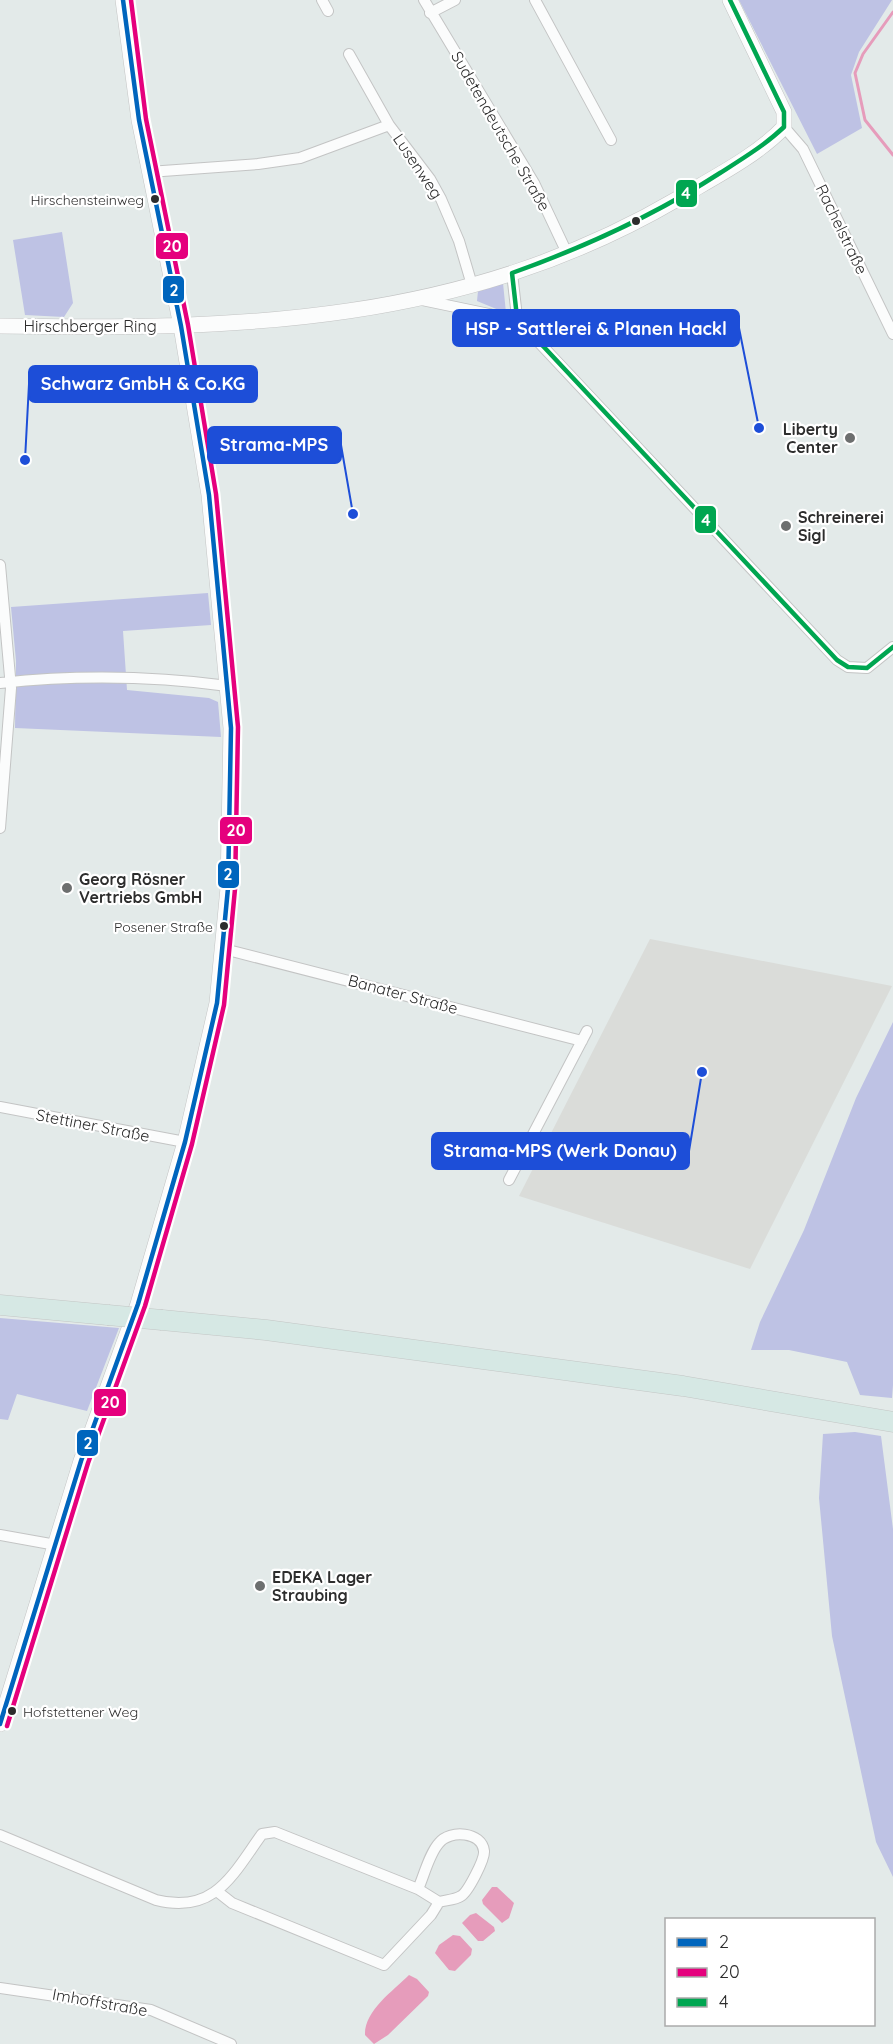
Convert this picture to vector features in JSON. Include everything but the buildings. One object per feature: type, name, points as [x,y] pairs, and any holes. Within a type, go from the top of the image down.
[{"type":"highway","points":[[0,1305],[266,1330],[682,1386],[822,1408],[893,1422]]},
{"type":"street","points":[[1,1718],[81,1461],[138,1304],[185,1142],[212,1035],[224,949],[231,813],[228,686],[207,477],[181,326],[139,120],[123,0]]},
{"type":"street","points":[[322,0],[328,11]]},
{"type":"street","name":"Sudetendeutsche Straße","points":[[424,0],[534,183],[567,253]]},
{"type":"street","points":[[430,13],[455,0]]},
{"type":"street","points":[[535,0],[611,140]]},
{"type":"street","points":[[730,0],[784,112],[784,127]]},
{"type":"street","name":"Lusenweg","points":[[349,54],[389,124],[430,179],[441,199],[459,241],[472,285]]},
{"type":"street","points":[[149,171],[258,164],[300,158],[389,124]]},
{"type":"street","name":"Hirschberger Ring","points":[[0,326],[181,326],[300,319],[419,300],[512,273],[567,253],[669,204],[746,156],[784,127]]},
{"type":"street","name":"Rachelstraße","points":[[784,127],[803,149],[893,334]]},
{"type":"street","points":[[512,273],[513,307],[518,326]]},
{"type":"street","points":[[419,300],[466,307],[518,326],[543,346],[837,660],[848,667],[867,668],[893,647]]},
{"type":"street","points":[[0,565],[5,683],[0,828]]},
{"type":"street","points":[[5,683],[109,678],[171,680],[228,686]]},
{"type":"street","name":"Banater Straße","points":[[224,949],[584,1036],[508,1180]]},
{"type":"street","name":"Stettiner Straße","points":[[0,1107],[185,1142]]},
{"type":"street","points":[[0,1536],[56,1545]]},
{"type":"street","points":[[0,1835],[156,1900],[181,1904],[218,1892],[262,1834],[267,1831],[418,1889],[439,1902]]},
{"type":"street","points":[[218,1892],[232,1903],[384,1965],[431,1915],[439,1902],[462,1896],[466,1891],[483,1859],[484,1851],[479,1841],[468,1834],[454,1834],[439,1843],[418,1889]]},
{"type":"street","name":"Imhoffstraße","points":[[0,1988],[150,2010],[231,2044]]},
{"type":"shaded area","points":[[739,0],[892,0],[859,52],[851,75],[862,128],[817,154]]},
{"type":"shaded area","points":[[62,232],[73,303],[64,317],[25,315],[13,240]]},
{"type":"shaded area","points":[[503,283],[506,313],[477,301],[478,291]]},
{"type":"shaded area","points":[[208,593],[211,625],[123,631],[127,690],[209,698],[218,702],[221,737],[15,728],[16,661],[11,607]]},
{"type":"shaded area","points":[[650,939],[892,986],[750,1269],[519,1196]]},
{"type":"shaded area","points":[[893,1022],[892,1398],[860,1395],[847,1362],[789,1350],[751,1350],[760,1322],[804,1230],[856,1098]]},
{"type":"shaded area","points":[[0,1318],[119,1328],[87,1411],[17,1394],[8,1420],[0,1419]]},
{"type":"shaded area","points":[[855,1432],[881,1436],[893,1529],[893,1877],[876,1842],[832,1636],[819,1498],[823,1434]]},
{"type":"shaded area","points":[[492,1887],[497,1887],[514,1903],[509,1918],[502,1923],[483,1904],[482,1900]]},
{"type":"shaded area","points":[[476,1913],[494,1927],[495,1931],[483,1941],[478,1941],[462,1923],[470,1915]]},
{"type":"shaded area","points":[[453,1935],[460,1936],[472,1949],[471,1955],[455,1971],[449,1970],[435,1953],[439,1945]]},
{"type":"shaded area","points":[[409,1975],[417,1979],[429,1992],[428,1996],[388,2035],[374,2044],[365,2035],[369,2018],[381,2002]]},
{"type":"waterway","points":[[893,12],[863,54],[855,73],[865,120],[893,155]]},
{"type":"transit line","name":"2","points":[[0,1724],[81,1461],[138,1304],[185,1142],[217,1003],[228,888],[231,728],[209,495],[181,326],[139,120],[123,0]]},
{"type":"transit line","name":"20","points":[[7,1726],[88,1463],[145,1306],[192,1144],[224,1005],[235,889],[238,727],[216,494],[188,325],[146,119],[131,0]]},
{"type":"transit line","name":"4","points":[[730,0],[784,112],[784,127],[745,157],[670,203],[593,241],[512,273],[518,326],[543,346],[837,660],[848,667],[867,668],[893,647]]},
{"type":"place","name":"Hirschensteinweg","points":[[155,199]]},
{"type":"place","name":"HSP - Sattlerei & Planen Hackl","points":[[759,428]]},
{"type":"place","name":"Liberty Center","points":[[850,438]]},
{"type":"place","name":"Schwarz GmbH & Co.KG","points":[[25,460]]},
{"type":"place","name":"Strama-MPS","points":[[353,514]]},
{"type":"place","name":"Schreinerei Sigl","points":[[786,526]]},
{"type":"place","name":"Georg Rösner Vertriebs GmbH","points":[[67,888]]},
{"type":"place","name":"Posener Straße","points":[[224,926]]},
{"type":"place","name":"Strama-MPS (Werk Donau)","points":[[702,1072]]},
{"type":"place","name":"EDEKA Lager Straubing","points":[[260,1586]]},
{"type":"place","name":"Hofstettener Weg","points":[[12,1711]]}]
